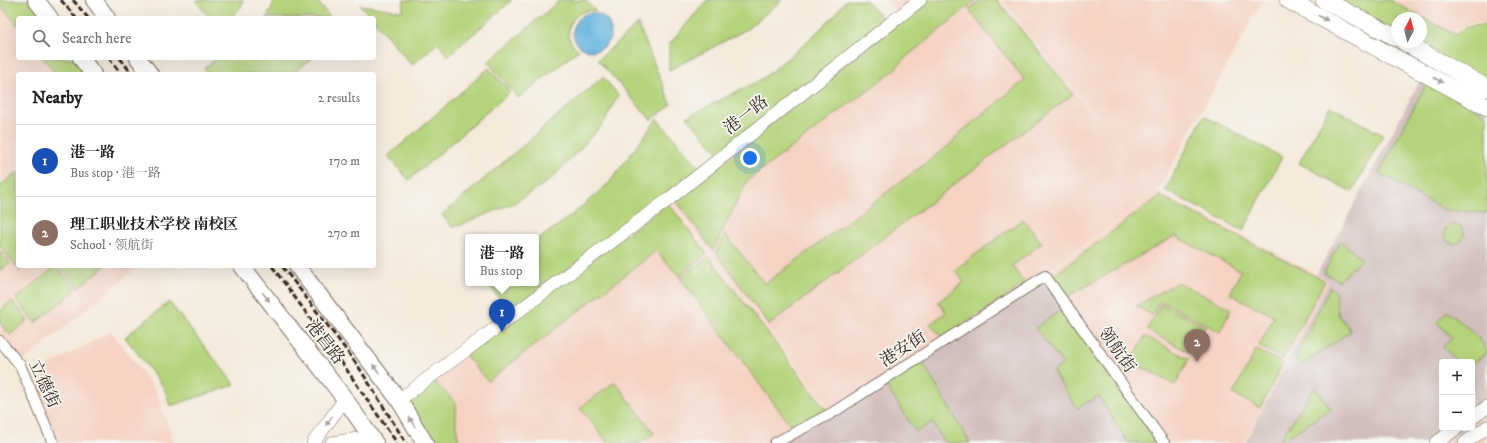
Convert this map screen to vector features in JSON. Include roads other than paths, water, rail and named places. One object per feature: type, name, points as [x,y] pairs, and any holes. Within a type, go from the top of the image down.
[{"type":"highway","points":[[1288,0],[1487,107]]},
{"type":"highway","points":[[1324,0],[1391,35]]},
{"type":"highway","points":[[1415,48],[1487,88]]},
{"type":"main road","points":[[36,0],[48,16]]},
{"type":"main road","points":[[94,0],[106,16]]},
{"type":"main road","points":[[82,60],[92,72]]},
{"type":"main road","points":[[140,60],[148,72]]},
{"type":"main road","name":"港昌路","points":[[244,268],[345,399],[373,440]]},
{"type":"main road","name":"港昌路","points":[[299,268],[399,400],[425,443]]},
{"type":"street","name":"港一路","points":[[399,400],[669,199],[920,0]]},
{"type":"street","name":"港安街","points":[[775,443],[832,414],[1045,276]]},
{"type":"street","name":"领航街","points":[[1045,276],[1164,443]]},
{"type":"street","name":"立德街","points":[[0,342],[20,365],[52,443]]},
{"type":"street","points":[[313,443],[345,399]]},
{"type":"street","points":[[1475,416],[1487,407]]},
{"type":"street","points":[[1465,443],[1487,427]]},
{"type":"street","points":[[1436,443],[1453,431]]},
{"type":"street","points":[[332,443],[373,440]]},
{"type":"water","points":[[588,13],[596,13],[603,16],[608,21],[611,32],[608,43],[603,48],[596,51],[588,51],[581,48],[576,43],[573,36],[573,28],[576,21],[581,16]]},
{"type":"railway","points":[[61,0],[74,16]]},
{"type":"railway","points":[[73,0],[86,16]]},
{"type":"railway","points":[[110,60],[120,72]]},
{"type":"railway","points":[[122,60],[130,72]]},
{"type":"railway","points":[[273,268],[329,344],[397,443]]},
{"type":"railway","points":[[284,268],[360,369],[406,443]]},
{"type":"place","name":"港一路","points":[[502,332]]},
{"type":"place","name":"理工职业技术学校 南校区","points":[[1197,362]]}]
